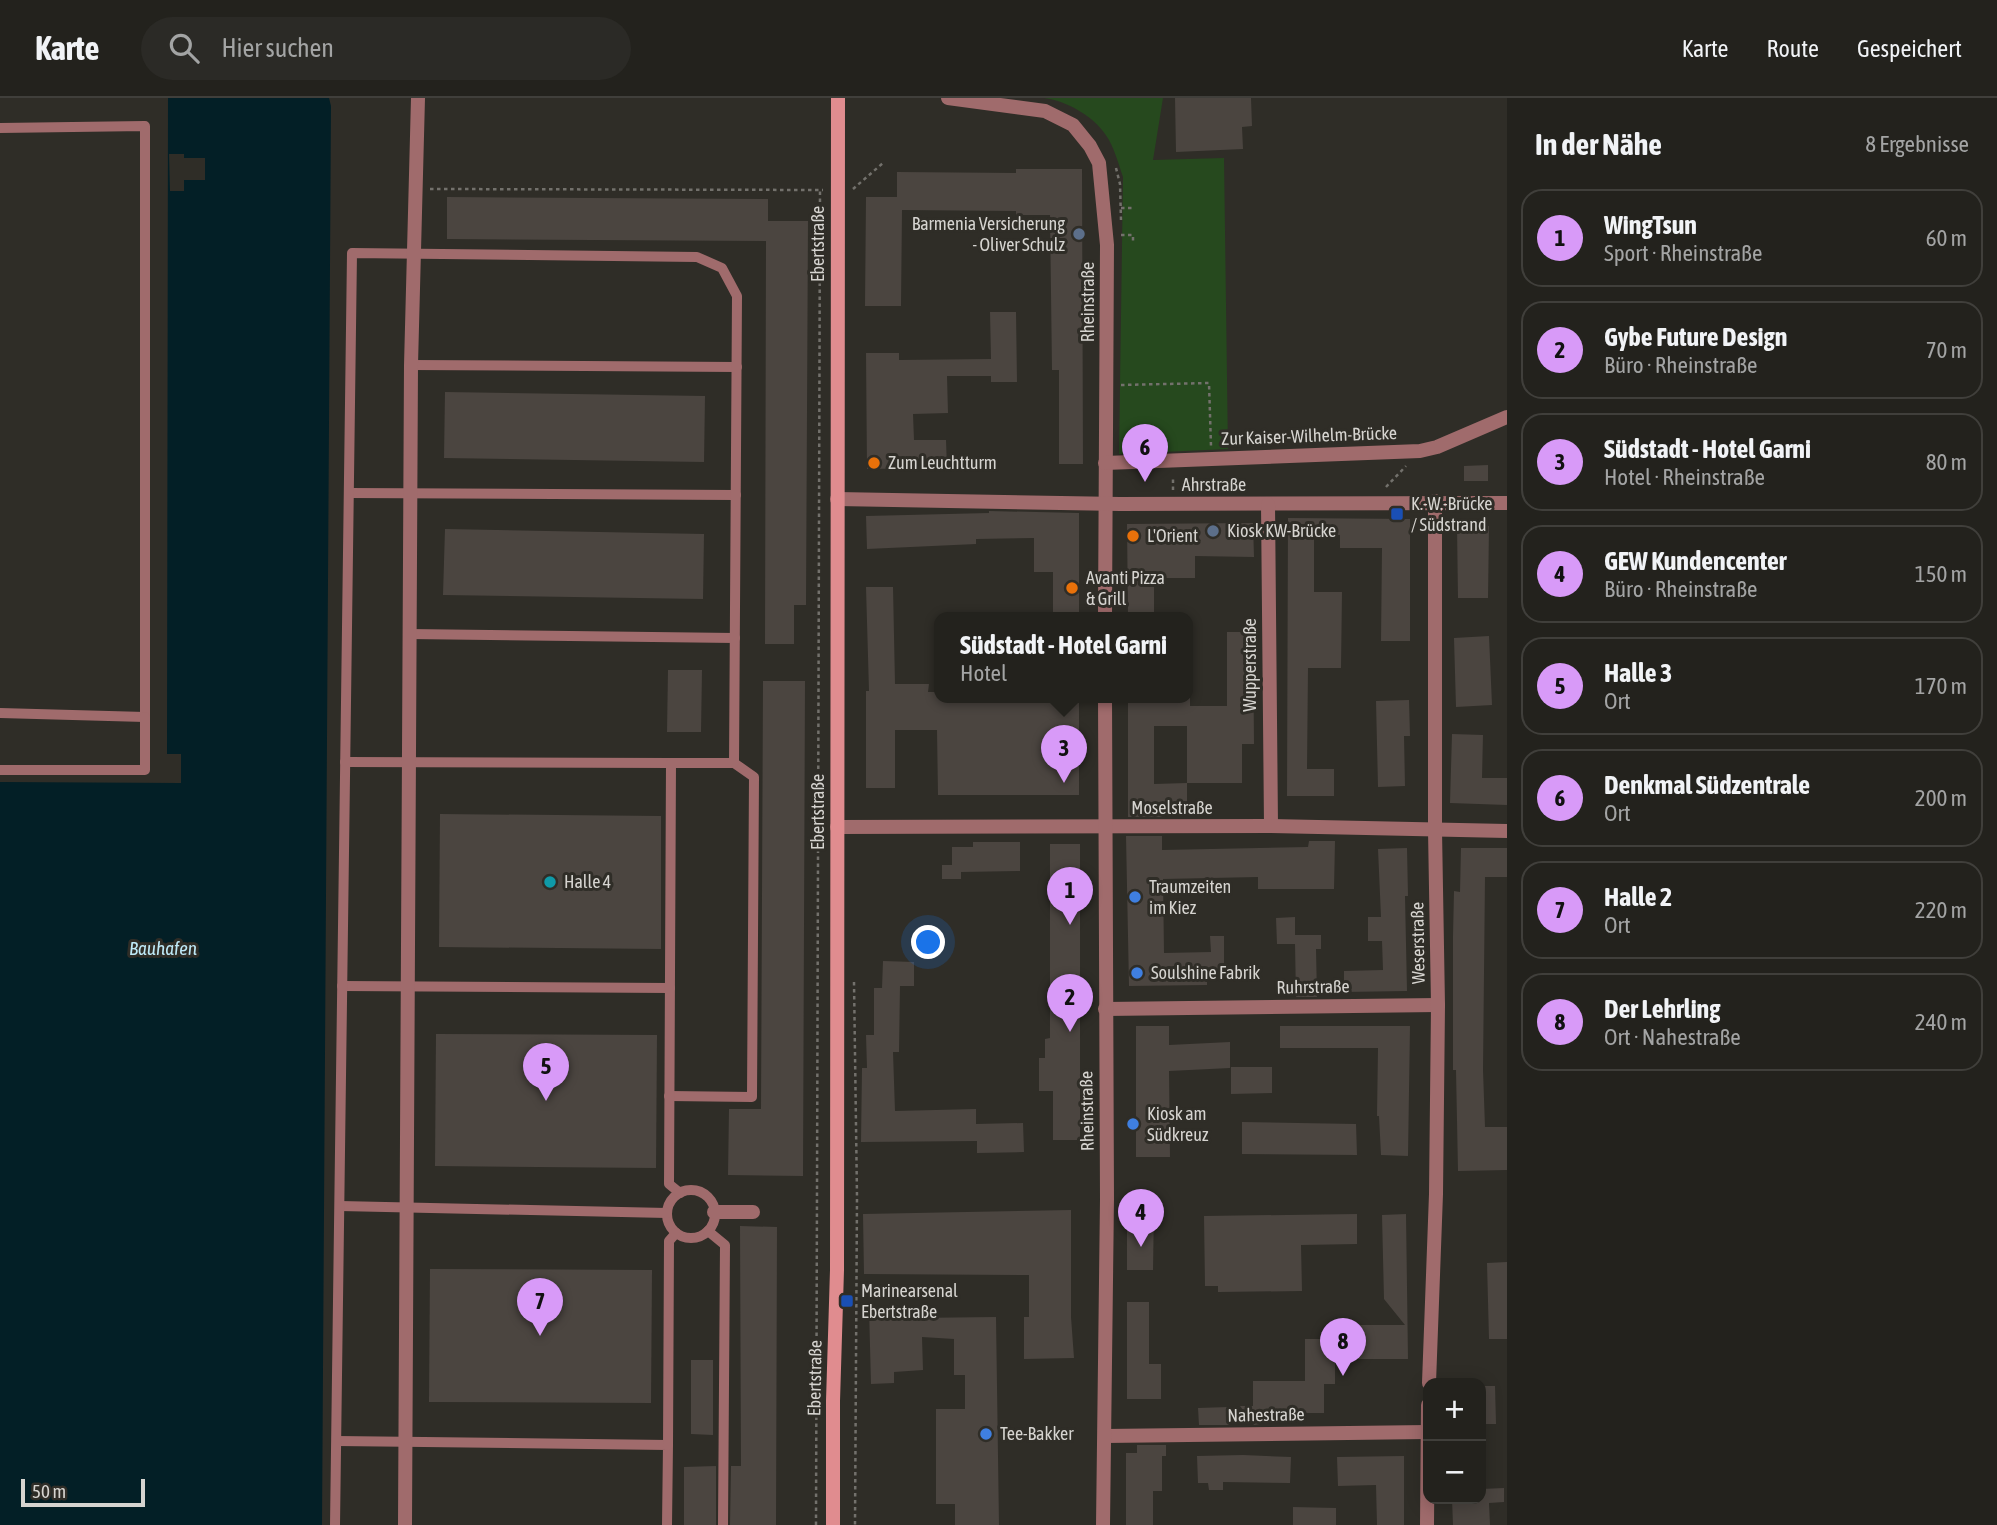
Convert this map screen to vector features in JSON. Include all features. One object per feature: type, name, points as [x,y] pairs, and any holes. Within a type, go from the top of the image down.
[{"type":"street","points":[[405,1525],[412,254],[417,192],[418,98]]},
{"type":"street","name":"Ebertstraße","points":[[833,1525],[833,1401],[838,1270],[836,499],[844,191],[838,98]]},
{"type":"street","name":"Rheinstraße","points":[[948,98],[1045,111],[1073,125],[1090,146],[1099,163],[1107,245],[1105,612]]},
{"type":"street","name":"Zur Kaiser-Wilhelm-Brücke","points":[[1105,463],[1420,451],[1437,447],[1507,417]]},
{"type":"street","name":"Ahrstraße","points":[[836,499],[1106,504],[1435,501],[1507,503]]},
{"type":"street","name":"Weserstraße","points":[[1429,1378],[1436,1194],[1438,1006],[1435,501]]},
{"type":"street","name":"Wupperstraße","points":[[1269,504],[1271,826]]},
{"type":"street","name":"Rheinstraße","points":[[1103,1525],[1107,1199],[1105,703]]},
{"type":"street","name":"Moselstraße","points":[[837,827],[1271,826],[1507,831]]},
{"type":"street","name":"Ruhrstraße","points":[[1105,1009],[1438,1006]]},
{"type":"street","points":[[715,1212],[753,1212]]},
{"type":"street","name":"Nahestraße","points":[[1105,1436],[1423,1432]]},
{"type":"street","points":[[1427,1441],[1427,1525]]},
{"type":"lane","points":[[0,128],[145,126],[145,770],[0,771]]},
{"type":"lane","points":[[335,1525],[352,253],[697,257],[722,268],[737,296],[734,763]]},
{"type":"lane","points":[[411,365],[737,367]]},
{"type":"lane","points":[[349,493],[736,495]]},
{"type":"lane","points":[[410,634],[735,638]]},
{"type":"lane","points":[[0,713],[145,717]]},
{"type":"lane","points":[[345,762],[734,763],[754,777],[752,1097],[669,1097]]},
{"type":"lane","points":[[671,763],[669,1184],[680,1193]]},
{"type":"lane","points":[[342,986],[670,988]]},
{"type":"lane","points":[[695,1191],[709,1198],[715,1212],[708,1231],[696,1238],[676,1233],[669,1224],[667,1213],[671,1201],[680,1193],[695,1191]]},
{"type":"lane","points":[[340,1206],[667,1213]]},
{"type":"lane","points":[[708,1231],[725,1245],[723,1525]]},
{"type":"lane","points":[[667,1525],[669,1241],[676,1233]]},
{"type":"lane","points":[[337,1441],[668,1445]]},
{"type":"path","points":[[417,192],[844,191],[883,163]]},
{"type":"path","points":[[816,1525],[820,190]]},
{"type":"path","points":[[1121,208],[1132,208]]},
{"type":"path","points":[[1121,235],[1133,235],[1133,241]]},
{"type":"path","points":[[1121,385],[1209,383],[1211,450]]},
{"type":"green space","points":[[1044,98],[1163,98],[1153,160],[1224,158],[1228,449],[1119,454],[1123,177],[1111,144],[1097,125],[1072,107]]},
{"type":"water","name":"Bauhafen","points":[[168,98],[329,98],[331,106],[322,1525],[0,1525],[0,782],[181,783],[181,754],[167,754]]},
{"type":"pier","points":[[169,154],[184,154],[184,158],[205,158],[205,180],[184,180],[184,191],[170,191]]},
{"type":"building","points":[[1175,98],[1251,98],[1252,126],[1242,127],[1243,149],[1176,152]]},
{"type":"building","points":[[1016,169],[1082,169],[1083,464],[1059,464],[1059,370],[1052,370],[1050,215],[1016,215],[1016,211],[902,210],[901,306],[865,306],[866,197],[897,197],[897,172],[1016,173]]},
{"type":"building","points":[[447,197],[768,199],[768,221],[808,221],[806,605],[794,605],[794,644],[765,644],[766,241],[447,239]]},
{"type":"building","points":[[990,312],[1016,312],[1017,382],[991,382],[991,376],[947,376],[948,413],[913,414],[914,440],[946,440],[947,468],[867,469],[866,353],[899,353],[899,360],[991,359]]},
{"type":"building","points":[[445,392],[705,396],[704,462],[444,458]]},
{"type":"building","points":[[1488,465],[1488,481],[1464,481],[1464,466]]},
{"type":"building","points":[[1079,513],[1079,612],[1053,612],[1053,572],[1034,572],[1034,538],[976,539],[976,544],[867,549],[866,516]]},
{"type":"building","points":[[1288,518],[1410,519],[1410,641],[1381,641],[1382,548],[1340,548],[1340,535],[1314,535],[1314,592],[1342,592],[1341,668],[1308,668],[1307,769],[1334,769],[1334,796],[1287,796]]},
{"type":"building","points":[[1253,523],[1254,557],[1195,556],[1195,578],[1154,578],[1154,612],[1128,612],[1127,524]]},
{"type":"building","points":[[1457,526],[1489,526],[1488,598],[1458,598]]},
{"type":"building","points":[[445,529],[704,534],[703,599],[443,595]]},
{"type":"building","points":[[866,587],[893,587],[895,684],[929,684],[928,692],[934,692],[934,703],[1079,703],[1079,795],[938,795],[937,730],[895,730],[895,788],[866,788],[866,691],[869,691]]},
{"type":"building","points":[[1227,632],[1253,632],[1254,744],[1242,744],[1242,783],[1187,783],[1187,809],[1161,809],[1162,817],[1128,817],[1128,703],[1190,703],[1190,706],[1227,706]],"holes":[[[1154,726],[1187,726],[1187,783],[1154,784]]]},
{"type":"building","points":[[1489,636],[1492,705],[1456,707],[1454,638]]},
{"type":"building","points":[[668,670],[702,670],[701,732],[667,732]]},
{"type":"building","points":[[763,681],[805,681],[803,1176],[728,1175],[729,1109],[761,1109]]},
{"type":"building","points":[[1409,700],[1410,736],[1404,736],[1405,786],[1378,787],[1376,701]]},
{"type":"building","points":[[1452,734],[1483,735],[1482,778],[1507,778],[1507,805],[1450,803]]},
{"type":"building","name":"Halle 4","points":[[440,814],[661,816],[661,949],[439,947]]},
{"type":"building","points":[[1126,836],[1162,836],[1162,850],[1308,847],[1309,841],[1335,841],[1334,889],[1258,889],[1258,877],[1163,879],[1164,953],[1211,952],[1210,936],[1224,936],[1224,972],[1207,973],[1207,985],[1129,986]]},
{"type":"building","points":[[973,842],[1020,842],[1020,871],[961,872],[961,879],[942,879],[942,865],[952,865],[952,847],[973,847]]},
{"type":"building","points":[[1050,844],[1080,844],[1080,1140],[1053,1140],[1053,1091],[1039,1091],[1039,1058],[1045,1058],[1045,1039],[1050,1038]]},
{"type":"building","points":[[1407,848],[1407,991],[1344,992],[1344,971],[1383,970],[1382,941],[1368,941],[1368,917],[1381,917],[1378,849]]},
{"type":"building","points":[[1461,848],[1507,848],[1507,877],[1485,877],[1483,1070],[1485,1127],[1507,1127],[1507,1170],[1458,1171],[1456,1070],[1453,1070],[1453,936],[1454,891],[1460,892]]},
{"type":"building","points":[[1295,917],[1295,935],[1321,935],[1321,949],[1316,949],[1317,997],[1296,997],[1295,944],[1277,944],[1276,918]]},
{"type":"building","points":[[883,961],[914,962],[914,986],[900,986],[899,1052],[893,1052],[895,1111],[976,1109],[976,1124],[1023,1123],[1024,1152],[977,1153],[977,1141],[861,1142],[862,1068],[867,1068],[866,1035],[874,1035],[874,988],[882,988]]},
{"type":"building","points":[[1136,1026],[1169,1026],[1169,1045],[1230,1042],[1230,1068],[1169,1071],[1170,1157],[1136,1157]]},
{"type":"building","points":[[1280,1026],[1410,1026],[1408,1156],[1381,1155],[1377,1116],[1378,1048],[1280,1048]]},
{"type":"building","points":[[436,1034],[657,1035],[656,1168],[435,1166]]},
{"type":"building","points":[[1231,1067],[1272,1067],[1272,1093],[1231,1094]]},
{"type":"building","points":[[1242,1122],[1356,1124],[1357,1155],[1242,1154]]},
{"type":"building","points":[[1127,1208],[1154,1208],[1153,1270],[1127,1270]]},
{"type":"building","points":[[1071,1210],[1071,1317],[1074,1358],[1024,1359],[1024,1317],[1029,1317],[1029,1275],[864,1274],[863,1214]]},
{"type":"building","points":[[1357,1214],[1357,1244],[1301,1245],[1302,1291],[1218,1292],[1218,1286],[1205,1286],[1204,1216]]},
{"type":"building","points":[[1406,1214],[1408,1359],[1335,1359],[1335,1384],[1324,1384],[1324,1413],[1263,1413],[1260,1424],[1254,1425],[1240,1406],[1253,1406],[1253,1381],[1305,1381],[1305,1339],[1326,1339],[1326,1325],[1405,1325],[1384,1299],[1382,1215]]},
{"type":"building","points":[[740,1226],[777,1227],[776,1525],[730,1525],[731,1466],[741,1466]]},
{"type":"building","points":[[1507,1262],[1507,1339],[1489,1339],[1487,1263]]},
{"type":"building","points":[[430,1269],[652,1270],[651,1403],[429,1402]]},
{"type":"building","points":[[1127,1302],[1149,1302],[1149,1364],[1161,1364],[1161,1399],[1127,1399]]},
{"type":"building","points":[[869,1308],[910,1308],[913,1318],[996,1317],[999,1525],[955,1525],[955,1504],[936,1504],[936,1409],[965,1409],[965,1375],[954,1375],[954,1339],[922,1337],[923,1370],[894,1372],[894,1383],[871,1384]]},
{"type":"building","points":[[691,1360],[713,1360],[713,1435],[691,1434]]},
{"type":"building","points":[[1486,1386],[1495,1386],[1496,1424],[1486,1424]]},
{"type":"building","points":[[1229,1407],[1229,1425],[1199,1425],[1198,1408]]},
{"type":"building","points":[[1137,1445],[1166,1445],[1166,1456],[1162,1456],[1162,1491],[1153,1491],[1153,1525],[1126,1525],[1126,1453],[1137,1453]]},
{"type":"building","points":[[1197,1456],[1291,1457],[1290,1483],[1223,1482],[1223,1490],[1209,1490],[1208,1483],[1198,1483]]},
{"type":"building","points":[[1404,1456],[1404,1525],[1377,1525],[1376,1485],[1338,1486],[1337,1457]]},
{"type":"building","points":[[716,1466],[716,1525],[684,1525],[684,1467]]},
{"type":"building","points":[[1504,1488],[1504,1502],[1489,1503],[1490,1525],[1453,1525],[1452,1504],[1486,1504],[1486,1489]]},
{"type":"building","points":[[1293,1507],[1336,1508],[1336,1525],[1293,1525]]},
{"type":"place","name":"Barmenia Versicherung - Oliver Schulz","points":[[1079,234]]},
{"type":"place","name":"Zum Leuchtturm","points":[[874,463]]},
{"type":"place","name":"Denkmal Südzentrale","points":[[1145,482]]},
{"type":"place","name":"K.-W.-Brücke / Südstrand","points":[[1397,514]]},
{"type":"place","name":"Kiosk KW-Brücke","points":[[1213,531]]},
{"type":"place","name":"L'Orient","points":[[1133,536]]},
{"type":"place","name":"Avanti Pizza & Grill","points":[[1072,588]]},
{"type":"place","name":"Südstadt - Hotel Garni","points":[[1064,783]]},
{"type":"place","name":"Halle 4","points":[[550,882]]},
{"type":"place","name":"Traumzeiten im Kiez","points":[[1135,897]]},
{"type":"place","name":"WingTsun","points":[[1070,925]]},
{"type":"place","name":"Soulshine Fabrik","points":[[1137,973]]},
{"type":"place","name":"Gybe Future Design","points":[[1070,1032]]},
{"type":"place","name":"Halle 3","points":[[546,1101]]},
{"type":"place","name":"Kiosk am Südkreuz","points":[[1133,1124]]},
{"type":"place","name":"GEW Kundencenter","points":[[1141,1247]]},
{"type":"place","name":"Marinearsenal Ebertstraße","points":[[847,1301]]},
{"type":"place","name":"Halle 2","points":[[540,1336]]},
{"type":"place","name":"Der Lehrling","points":[[1343,1376]]},
{"type":"place","name":"Tee-Bakker","points":[[986,1434]]}]
